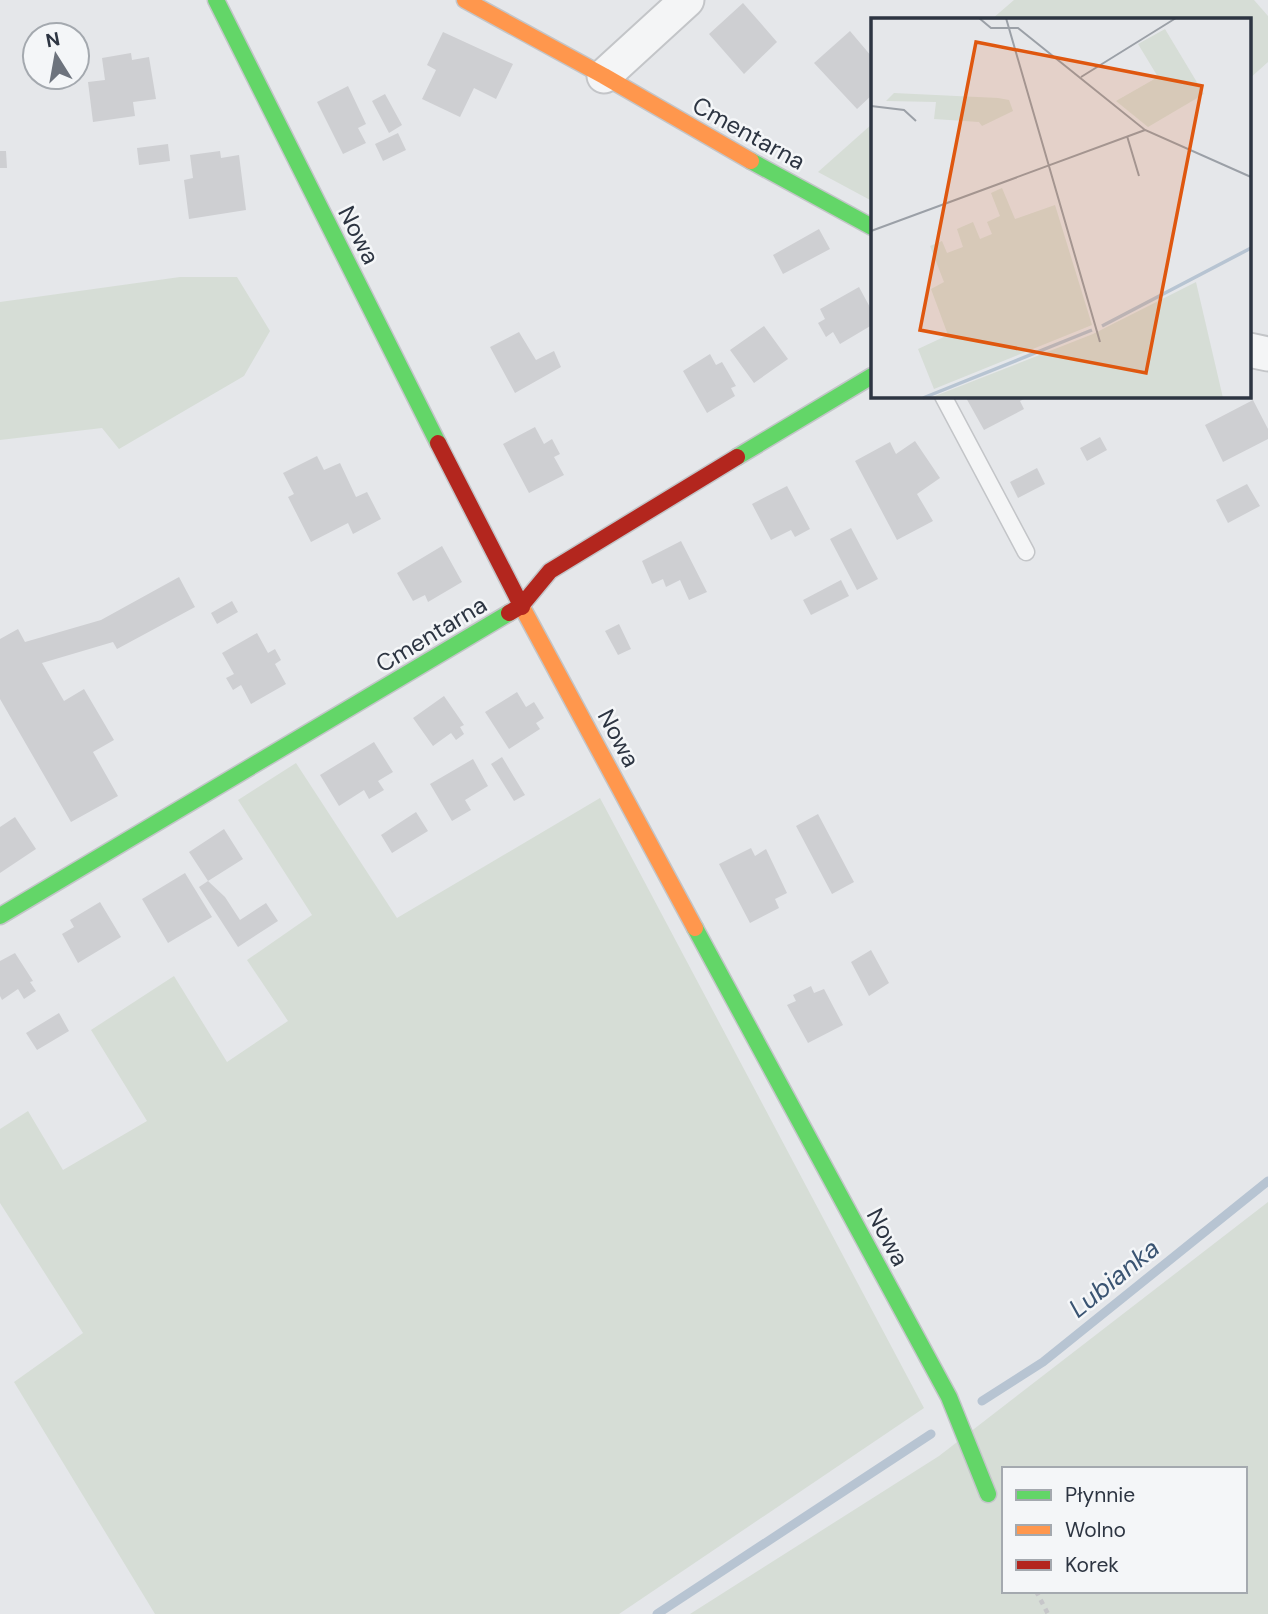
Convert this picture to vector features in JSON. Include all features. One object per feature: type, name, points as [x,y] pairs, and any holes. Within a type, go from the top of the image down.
[{"type":"street","name":"Nowa","points":[[216,0],[522,606],[949,1397],[988,1494]]},
{"type":"street","name":"Cmentarna","points":[[465,0],[871,226]]},
{"type":"street","points":[[604,76],[687,0]]},
{"type":"street","points":[[1250,350],[1268,354]]},
{"type":"street","name":"Cmentarna","points":[[0,916],[522,606],[550,571],[871,377]]},
{"type":"lane","points":[[944,397],[1026,552]]},
{"type":"path","points":[[1038,1593],[1048,1614]]},
{"type":"shaded area","points":[[1014,0],[1254,0],[1268,16],[1268,62],[1250,78],[1250,18],[993,18]]},
{"type":"shaded area","points":[[871,125],[871,200],[818,172]]},
{"type":"shaded area","points":[[180,277],[237,277],[270,331],[244,376],[119,449],[102,428],[0,440],[0,302]]},
{"type":"shaded area","points":[[296,763],[397,918],[600,798],[924,1408],[619,1614],[155,1614],[14,1382],[83,1333],[0,1203],[0,1129],[28,1111],[63,1170],[147,1121],[91,1030],[174,976],[227,1062],[288,1021],[247,960],[312,915],[238,800]]},
{"type":"shaded area","points":[[1268,1202],[1268,1614],[690,1614],[939,1456]]},
{"type":"building","points":[[743,3],[777,42],[744,74],[709,34]]},
{"type":"building","points":[[850,31],[871,56],[871,96],[857,109],[814,63]]},
{"type":"building","points":[[443,32],[513,64],[496,99],[474,88],[460,117],[422,99],[436,70],[427,65]]},
{"type":"building","points":[[131,53],[132,60],[149,57],[156,99],[133,102],[135,116],[93,122],[89,91],[91,82],[105,80],[102,58]]},
{"type":"building","points":[[348,86],[366,124],[358,128],[366,143],[343,154],[317,102]]},
{"type":"building","points":[[385,94],[402,125],[389,133],[372,101]]},
{"type":"building","points":[[398,133],[406,150],[383,161],[375,144]]},
{"type":"building","points":[[168,144],[170,161],[139,165],[137,148]]},
{"type":"building","points":[[0,151],[6,151],[7,168],[0,168]]},
{"type":"building","points":[[220,151],[221,158],[239,155],[246,210],[189,219],[184,180],[193,178],[190,155]]},
{"type":"building","points":[[819,229],[830,249],[783,274],[773,255]]},
{"type":"building","points":[[859,287],[871,309],[871,326],[840,344],[833,332],[826,337],[818,323],[825,319],[820,309]]},
{"type":"building","points":[[764,326],[788,359],[754,383],[730,350]]},
{"type":"building","points":[[519,332],[536,360],[554,351],[561,367],[515,393],[490,347]]},
{"type":"building","points":[[710,354],[716,365],[722,362],[736,386],[731,388],[735,396],[707,413],[683,371]]},
{"type":"building","points":[[966,397],[1028,397],[1020,401],[1024,409],[984,430]]},
{"type":"building","points":[[1253,400],[1268,429],[1268,439],[1223,462],[1205,425]]},
{"type":"building","points":[[535,427],[544,444],[552,439],[560,454],[554,457],[564,475],[529,493],[503,444]]},
{"type":"building","points":[[1100,437],[1107,450],[1087,461],[1080,448]]},
{"type":"building","points":[[915,441],[940,478],[917,494],[933,521],[897,540],[855,461],[890,442],[896,454]]},
{"type":"building","points":[[317,456],[324,470],[340,463],[356,497],[367,492],[381,519],[353,534],[348,523],[311,542],[288,497],[294,494],[283,473]]},
{"type":"building","points":[[1037,468],[1045,484],[1018,498],[1010,482]]},
{"type":"building","points":[[1247,484],[1260,506],[1228,523],[1216,500]]},
{"type":"building","points":[[787,486],[810,529],[795,537],[791,530],[771,540],[752,504]]},
{"type":"building","points":[[851,528],[878,579],[857,590],[830,539]]},
{"type":"building","points":[[681,541],[707,592],[689,600],[680,580],[666,587],[663,579],[652,584],[642,561]]},
{"type":"building","points":[[442,546],[462,582],[428,602],[425,595],[413,601],[397,573]]},
{"type":"building","points":[[179,577],[195,607],[117,649],[113,642],[42,663],[64,701],[84,689],[114,740],[93,752],[118,796],[71,822],[0,699],[0,639],[18,629],[25,642],[101,620]]},
{"type":"building","points":[[841,580],[849,596],[811,615],[803,600]]},
{"type":"building","points":[[232,601],[238,612],[217,624],[211,613]]},
{"type":"building","points":[[619,624],[631,649],[618,655],[605,631]]},
{"type":"building","points":[[257,633],[268,653],[275,649],[281,660],[275,664],[286,684],[251,704],[241,685],[233,690],[226,678],[234,674],[222,653]]},
{"type":"building","points":[[517,692],[526,707],[534,702],[544,718],[536,723],[540,729],[509,749],[485,712]]},
{"type":"building","points":[[444,696],[464,725],[460,727],[464,734],[456,740],[451,733],[433,746],[413,718]]},
{"type":"building","points":[[374,742],[393,772],[378,781],[384,790],[369,799],[364,790],[339,806],[320,775]]},
{"type":"building","points":[[502,757],[525,795],[514,801],[491,764]]},
{"type":"building","points":[[473,759],[488,786],[465,800],[471,810],[452,821],[430,784]]},
{"type":"building","points":[[416,812],[428,831],[392,853],[381,835]]},
{"type":"building","points":[[818,814],[854,882],[832,894],[796,826]]},
{"type":"building","points":[[15,817],[36,849],[0,873],[0,827]]},
{"type":"building","points":[[224,829],[243,859],[208,881],[189,852]]},
{"type":"building","points":[[751,848],[755,856],[766,849],[787,893],[775,899],[779,908],[750,923],[719,864]]},
{"type":"building","points":[[185,873],[212,917],[168,943],[142,899]]},
{"type":"building","points":[[208,881],[225,897],[240,920],[266,903],[278,921],[238,947],[199,887]]},
{"type":"building","points":[[100,902],[121,937],[78,963],[62,934],[74,927],[70,920]]},
{"type":"building","points":[[871,950],[889,983],[869,996],[851,962]]},
{"type":"building","points":[[15,953],[33,981],[30,982],[36,991],[24,999],[18,989],[2,1000],[0,961]]},
{"type":"building","points":[[811,986],[814,993],[824,989],[843,1025],[808,1043],[787,1005],[796,1001],[793,995]]},
{"type":"building","points":[[59,1013],[69,1031],[37,1050],[26,1033]]},
{"type":"waterway","name":"Lubianka","points":[[982,1401],[1043,1362],[1268,1181]]},
{"type":"waterway","name":"Lubianka","points":[[657,1614],[931,1434]]},
{"type":"traffic: fast","points":[[216,0],[438,443]]},
{"type":"traffic: fast","points":[[751,161],[871,226]]},
{"type":"traffic: fast","points":[[737,457],[871,377]]},
{"type":"traffic: fast","points":[[0,916],[509,613]]},
{"type":"traffic: fast","points":[[695,928],[949,1397],[988,1494]]},
{"type":"traffic: slow","points":[[465,0],[751,161]]},
{"type":"traffic: slow","points":[[522,607],[695,928]]},
{"type":"traffic: jam","points":[[438,443],[522,607]]},
{"type":"traffic: jam","points":[[509,613],[521,606],[550,571],[737,457]]}]
